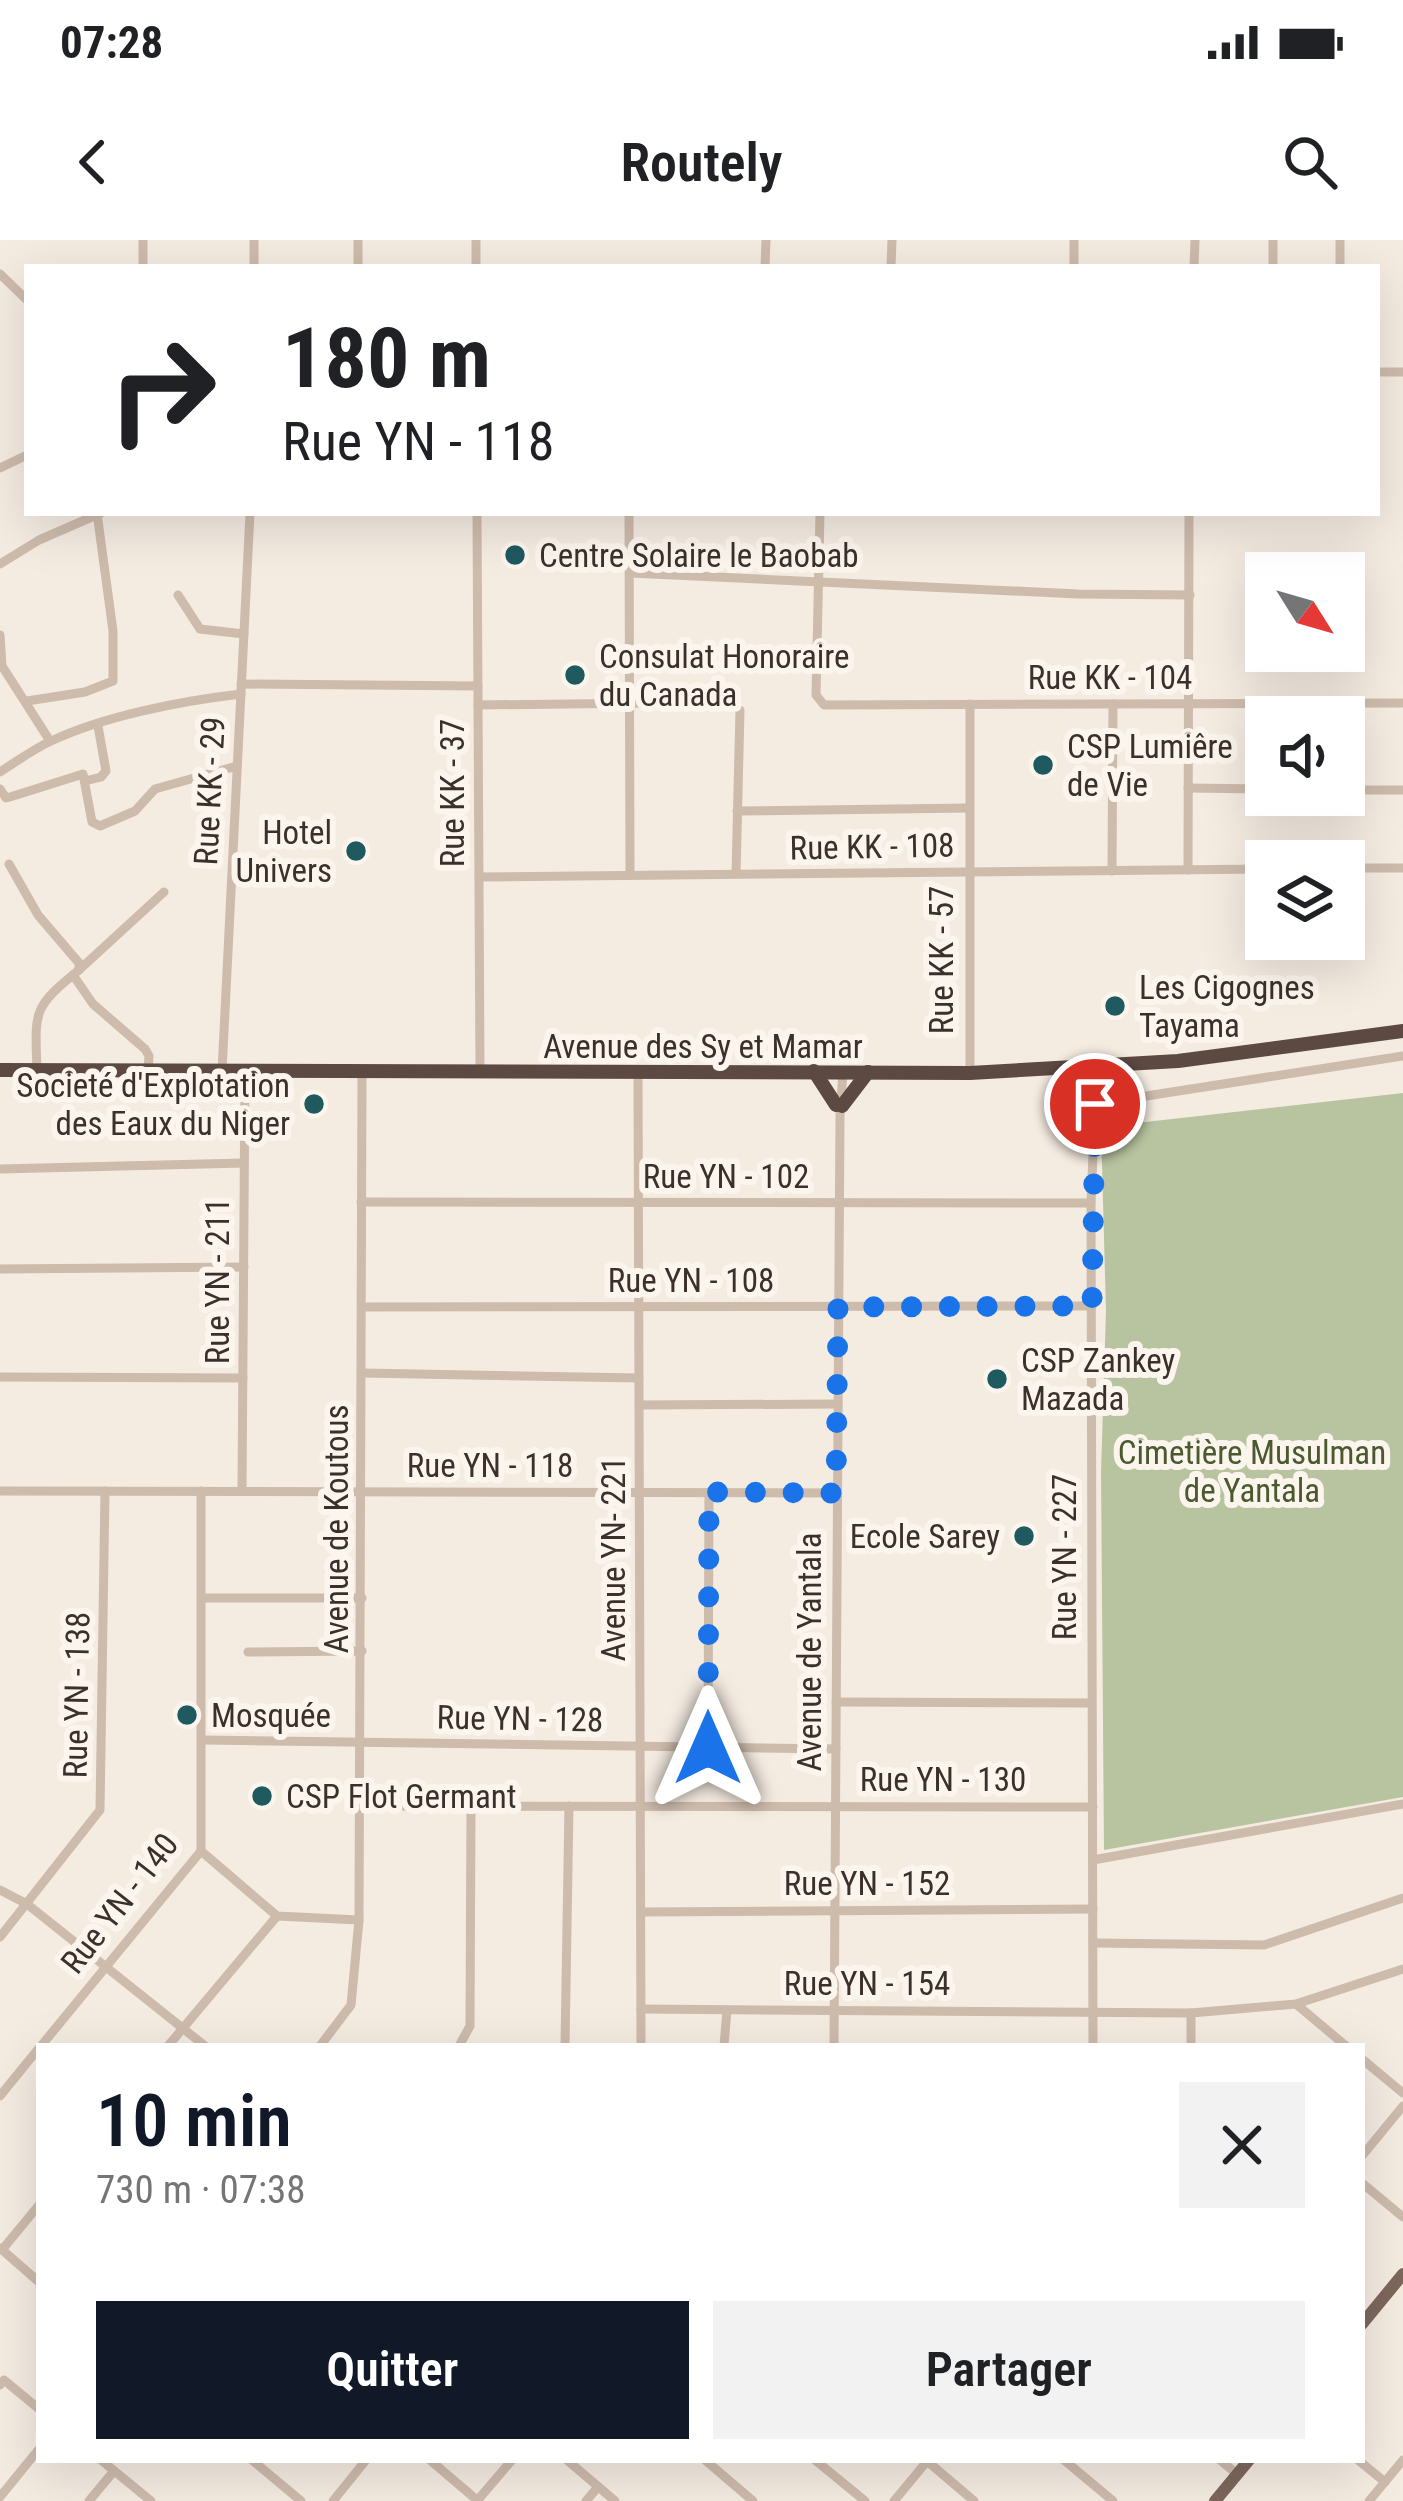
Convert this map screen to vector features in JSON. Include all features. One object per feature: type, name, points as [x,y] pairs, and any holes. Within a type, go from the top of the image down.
[{"type":"highway","name":"Avenue des Sy et Mamar","points":[[0,1070],[970,1073],[1089,1068],[1283,1050],[1403,1031]]},
{"type":"highway","points":[[814,1071],[839,1108],[868,1072]]},
{"type":"main road","points":[[1365,2320],[1403,2274]]},
{"type":"main road","points":[[1215,2501],[1246,2463]]},
{"type":"street","points":[[0,274],[24,297]]},
{"type":"street","points":[[0,564],[93,516]]},
{"type":"street","points":[[27,701],[85,692],[113,681],[113,631],[98,516]]},
{"type":"street","name":"Rue KK - 29","points":[[222,1071],[250,516]]},
{"type":"street","name":"Rue KK - 37","points":[[477,516],[480,1073]]},
{"type":"street","points":[[629,516],[630,875]]},
{"type":"street","points":[[820,516],[820,583]]},
{"type":"street","points":[[1188,870],[1189,516]]},
{"type":"street","points":[[630,573],[1190,596]]},
{"type":"street","name":"Rue KK - 104","points":[[820,583],[819,701],[824,705],[1403,703]]},
{"type":"street","points":[[178,595],[200,629],[244,634]]},
{"type":"street","points":[[0,635],[1,667],[50,742]]},
{"type":"street","points":[[0,772],[50,742],[241,689],[478,686]]},
{"type":"street","points":[[478,705],[730,702],[740,710],[736,874]]},
{"type":"street","name":"Rue KK - 57","points":[[970,704],[970,1073]]},
{"type":"street","points":[[1112,871],[1113,704]]},
{"type":"street","points":[[86,781],[106,771],[98,726]]},
{"type":"street","points":[[0,789],[6,798],[79,772],[86,781],[92,822],[100,826],[135,811],[155,789],[237,766]]},
{"type":"street","points":[[1188,788],[1245,789]]},
{"type":"street","points":[[1365,790],[1403,790]]},
{"type":"street","points":[[737,811],[969,808]]},
{"type":"street","points":[[9,864],[38,915],[74,955],[76,973],[93,1004],[145,1049],[148,1070]]},
{"type":"street","points":[[1365,868],[1403,868]]},
{"type":"street","name":"Rue KK - 108","points":[[479,877],[1245,869]]},
{"type":"street","points":[[38,1070],[36,1017],[48,995],[164,892]]},
{"type":"street","points":[[1095,1104],[1403,1056]]},
{"type":"street","name":"Rue YN - 227","points":[[1089,1068],[1095,1104],[1091,1203],[1093,2043]]},
{"type":"street","name":"Rue YN - 211","points":[[242,1491],[245,1071]]},
{"type":"street","name":"Avenue YN- 221","points":[[638,1072],[641,2043]]},
{"type":"street","name":"Avenue de Yantala","points":[[835,2043],[840,1072]]},
{"type":"street","name":"Avenue de Koutous","points":[[322,2043],[351,2005],[359,1920],[362,1073]]},
{"type":"street","points":[[0,1169],[244,1163]]},
{"type":"street","name":"Rue YN - 102","points":[[361,1202],[1091,1203]]},
{"type":"street","points":[[0,1269],[244,1267]]},
{"type":"street","name":"Rue YN - 108","points":[[362,1306],[1092,1306]]},
{"type":"street","points":[[363,1373],[639,1378]]},
{"type":"street","points":[[0,1377],[243,1378]]},
{"type":"street","points":[[639,1406],[838,1405]]},
{"type":"street","name":"Rue YN - 118","points":[[0,1491],[836,1493]]},
{"type":"street","name":"Rue YN - 138","points":[[0,1937],[96,1817],[102,1803],[105,1491]]},
{"type":"street","name":"Rue YN - 140","points":[[43,2043],[201,1851],[201,1491]]},
{"type":"street","points":[[708,1748],[709,1492]]},
{"type":"street","points":[[202,1598],[362,1598]]},
{"type":"street","points":[[248,1652],[362,1651]]},
{"type":"street","points":[[836,1702],[1091,1703]]},
{"type":"street","name":"Rue YN - 128","points":[[204,1740],[836,1749]]},
{"type":"street","points":[[1093,1860],[1403,1804]]},
{"type":"street","name":"Rue YN - 130","points":[[361,1806],[1093,1807]]},
{"type":"street","points":[[461,2043],[470,2026],[472,1806]]},
{"type":"street","points":[[565,2043],[568,1806]]},
{"type":"street","points":[[201,1851],[277,1916],[359,1920]]},
{"type":"street","points":[[0,1890],[27,1904],[201,2043]]},
{"type":"street","points":[[1093,1943],[1264,1945],[1403,1898]]},
{"type":"street","name":"Rue YN - 152","points":[[641,1912],[1093,1909]]},
{"type":"street","points":[[171,2043],[277,1916]]},
{"type":"street","name":"Rue YN - 154","points":[[641,2009],[1191,2013],[1296,2003],[1403,1969]]},
{"type":"street","points":[[1296,2003],[1333,2042]]},
{"type":"street","points":[[724,2043],[727,2010]]},
{"type":"street","points":[[1191,2013],[1191,2043]]},
{"type":"street","name":"Rue YN - 140","points":[[0,2096],[36,2052]]},
{"type":"street","points":[[1365,2061],[1403,2093]]},
{"type":"street","points":[[1365,2152],[1403,2106]]},
{"type":"street","points":[[1365,2185],[1403,2217]]},
{"type":"street","points":[[36,2208],[1,2249],[36,2279]]},
{"type":"street","points":[[2,2382],[36,2407]]},
{"type":"street","points":[[0,2497],[36,2454]]},
{"type":"street","points":[[1369,2501],[1403,2460]]},
{"type":"street","points":[[105,2463],[151,2501]]},
{"type":"street","points":[[256,2463],[301,2501]]},
{"type":"street","points":[[333,2501],[364,2463]]},
{"type":"street","points":[[433,2463],[477,2501],[509,2463]]},
{"type":"street","points":[[570,2463],[616,2501]]},
{"type":"street","points":[[708,2463],[753,2501]]},
{"type":"street","points":[[820,2463],[865,2501]]},
{"type":"street","points":[[894,2501],[925,2463]]},
{"type":"street","points":[[929,2463],[974,2501]]},
{"type":"street","points":[[1068,2463],[1113,2501]]},
{"type":"street","points":[[1224,2463],[1237,2474]]},
{"type":"street","points":[[1362,2463],[1385,2482]]},
{"type":"street","points":[[89,2501],[114,2471]]},
{"type":"street","points":[[586,2501],[598,2487]]},
{"type":"street","points":[[1089,2501],[1099,2489]]},
{"type":"green space","name":"Cimetière Musulman de Yantala","points":[[1403,1093],[1403,1797],[1104,1850],[1101,1472],[1106,1311],[1101,1127]]},
{"type":"place","name":"Centre Solaire le Baobab","points":[[515,555]]},
{"type":"place","name":"Consulat Honoraire du Canada","points":[[575,675]]},
{"type":"place","name":"CSP Lumiêre de Vie","points":[[1043,765]]},
{"type":"place","name":"Hotel Univers","points":[[356,851]]},
{"type":"place","name":"Les Cigognes Tayama","points":[[1115,1006]]},
{"type":"place","name":"Societé d'Explotation des Eaux du Niger","points":[[314,1104]]},
{"type":"place","name":"CSP Zankey Mazada","points":[[997,1379]]},
{"type":"place","name":"Ecole Sarey","points":[[1024,1536]]},
{"type":"place","name":"Mosquée","points":[[187,1715]]},
{"type":"place","name":"CSP Flot Germant","points":[[262,1796]]},
{"type":"route","points":[[708,1748],[709,1492],[836,1493],[838,1307],[1092,1306],[1095,1104]]}]
